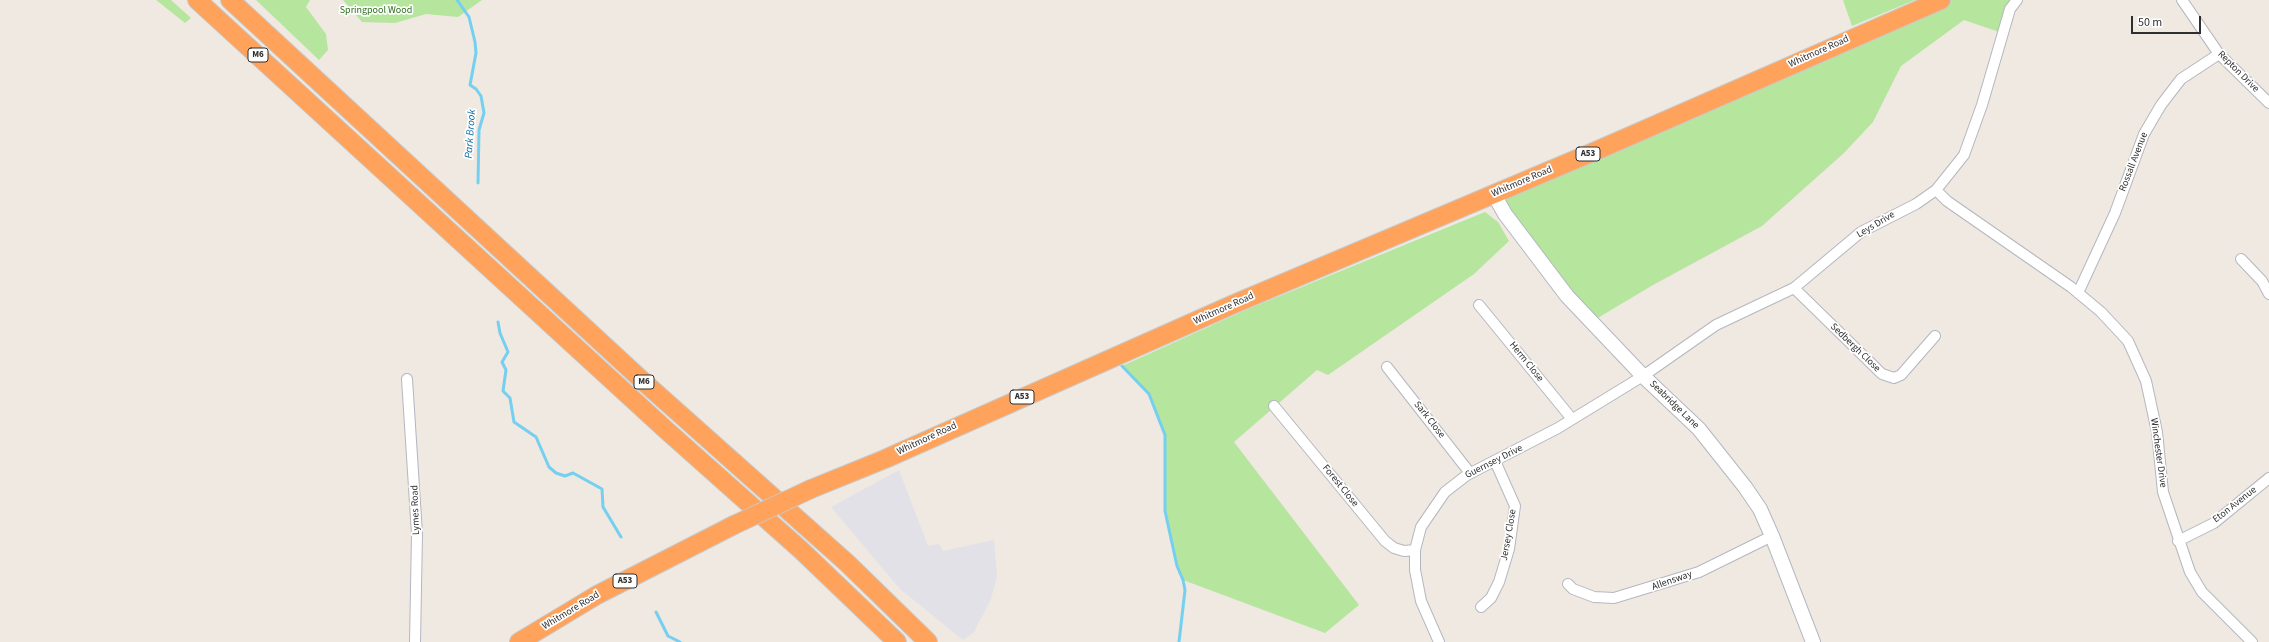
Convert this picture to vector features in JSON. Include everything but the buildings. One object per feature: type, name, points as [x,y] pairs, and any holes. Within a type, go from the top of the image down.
[{"type":"highway","name":"M6","points":[[197,0],[670,434],[807,555],[897,642]]},
{"type":"highway","name":"M6","points":[[230,0],[362,120],[645,383],[847,564],[928,642]]},
{"type":"highway","name":"Whitmore Road","points":[[519,642],[597,595],[734,525],[811,489],[885,459],[1234,304],[1941,0]]},
{"type":"street","name":"Leys Drive","points":[[1643,376],[1716,325],[1794,288],[1861,232],[1916,204],[1936,190],[1964,155],[1982,105],[2010,9],[2017,0]]},
{"type":"street","name":"Repton Drive","points":[[2182,0],[2219,54],[2269,103]]},
{"type":"street","name":"Rossall Avenue","points":[[2078,293],[2115,213],[2144,134],[2161,105],[2181,79],[2219,54]]},
{"type":"street","name":"Winchester Drive","points":[[1936,190],[1947,202],[2078,293],[2101,312],[2128,341],[2146,381],[2157,432],[2163,492],[2178,541],[2190,572],[2202,592],[2252,642]]},
{"type":"street","name":"Seabridge Lane","points":[[1494,193],[1505,214],[1567,296],[1643,376],[1699,429],[1746,489],[1760,509],[1772,536],[1813,642]]},
{"type":"street","points":[[2241,259],[2262,281],[2269,294]]},
{"type":"street","name":"Sedbergh Close","points":[[1794,288],[1882,374],[1894,378],[1901,375],[1935,336]]},
{"type":"street","name":"Herm Close","points":[[1479,305],[1572,419]]},
{"type":"street","name":"Sark Close","points":[[1387,367],[1470,473]]},
{"type":"street","name":"Guernsey Drive","points":[[1439,642],[1421,601],[1414,570],[1416,550],[1421,527],[1433,507],[1445,492],[1470,473],[1572,419],[1643,376]]},
{"type":"street","name":"Lymes Road","points":[[407,379],[417,534],[415,642]]},
{"type":"street","name":"Forest Close","points":[[1274,406],[1385,541],[1394,548],[1404,552],[1416,550]]},
{"type":"street","name":"Jersey Close","points":[[1482,607],[1491,598],[1499,582],[1509,549],[1516,506],[1495,461]]},
{"type":"street","name":"Eton Avenue","points":[[2178,541],[2214,523],[2269,478]]},
{"type":"street","name":"Allensway","points":[[1568,584],[1573,589],[1594,597],[1614,598],[1699,572],[1772,536]]},
{"type":"shaded area","points":[[899,470],[928,546],[939,544],[943,551],[994,540],[997,577],[991,599],[974,632],[963,640],[900,589],[831,507]]},
{"type":"green space","points":[[156,0],[171,0],[191,18],[185,23]]},
{"type":"green space","name":"Springpool Wood","points":[[256,0],[310,0],[306,7],[326,34],[328,50],[319,60]]},
{"type":"green space","name":"Springpool Wood","points":[[343,0],[482,0],[458,17],[426,14],[395,23],[362,22]]},
{"type":"green space","points":[[1843,0],[1915,0],[1852,26]]},
{"type":"green space","points":[[1941,0],[2017,0],[2002,33],[1964,20],[1901,66],[1873,122],[1844,153],[1762,226],[1653,285],[1591,322],[1493,193]]},
{"type":"green space","points":[[1485,212],[1498,222],[1509,241],[1474,274],[1328,375],[1317,370],[1234,442],[1359,605],[1325,633],[1183,580],[1177,566],[1165,511],[1165,435],[1149,394],[1122,366],[1248,309]]},
{"type":"waterway","name":"Park Brook","points":[[457,0],[469,17],[475,42],[476,53],[470,85],[476,89],[481,96],[484,113],[479,130],[478,183]]},
{"type":"waterway","name":"Park Brook","points":[[498,322],[500,333],[508,352],[502,362],[506,370],[503,391],[510,398],[514,422],[536,437],[549,467],[556,473],[565,476],[573,473],[602,489],[603,507],[621,537]]},
{"type":"waterway","points":[[1122,366],[1149,394],[1165,435],[1165,511],[1177,566],[1183,580],[1185,590],[1179,642]]},
{"type":"waterway","name":"Park Brook","points":[[656,612],[668,636],[680,642]]}]
